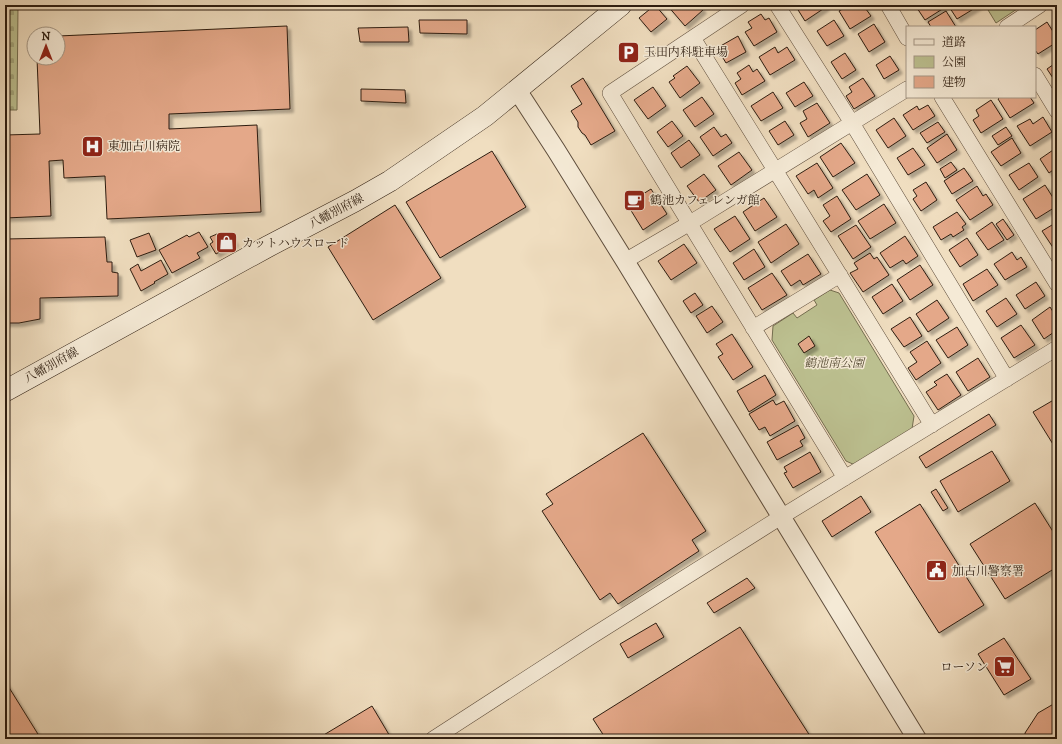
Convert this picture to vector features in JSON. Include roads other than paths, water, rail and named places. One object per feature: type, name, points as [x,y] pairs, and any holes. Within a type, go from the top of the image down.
[{"type":"main road","name":"八幡別府線","points":[[5,391],[266,246],[355,201],[383,185],[485,116],[621,5]]},
{"type":"street","points":[[742,5],[610,92],[845,478]]},
{"type":"street","points":[[777,5],[852,123],[1007,379]]},
{"type":"street","points":[[888,5],[906,36]]},
{"type":"street","points":[[1008,26],[1040,5]]},
{"type":"street","points":[[693,38],[932,425]]},
{"type":"street","points":[[1036,77],[1057,111]]},
{"type":"street","points":[[517,90],[625,261],[917,739]]},
{"type":"street","points":[[625,261],[690,224],[906,90]]},
{"type":"street","points":[[943,98],[1057,284]]},
{"type":"street","points":[[753,328],[840,275]]},
{"type":"street","points":[[433,739],[588,638],[781,517],[1057,348]]},
{"type":"place","name":"玉田内科駐車場","points":[[629,52]]},
{"type":"place","name":"東加古川病院","points":[[93,146]]},
{"type":"place","name":"鶴池カフェ レンガ館","points":[[634,200]]},
{"type":"place","name":"カットハウスロード","points":[[226,243]]},
{"type":"place","name":"加古川警察署","points":[[936,571]]},
{"type":"place","name":"ローソン","points":[[1004,667]]},
{"type":"park label","name":"鶴池南公園","points":[[834,363]]}]
